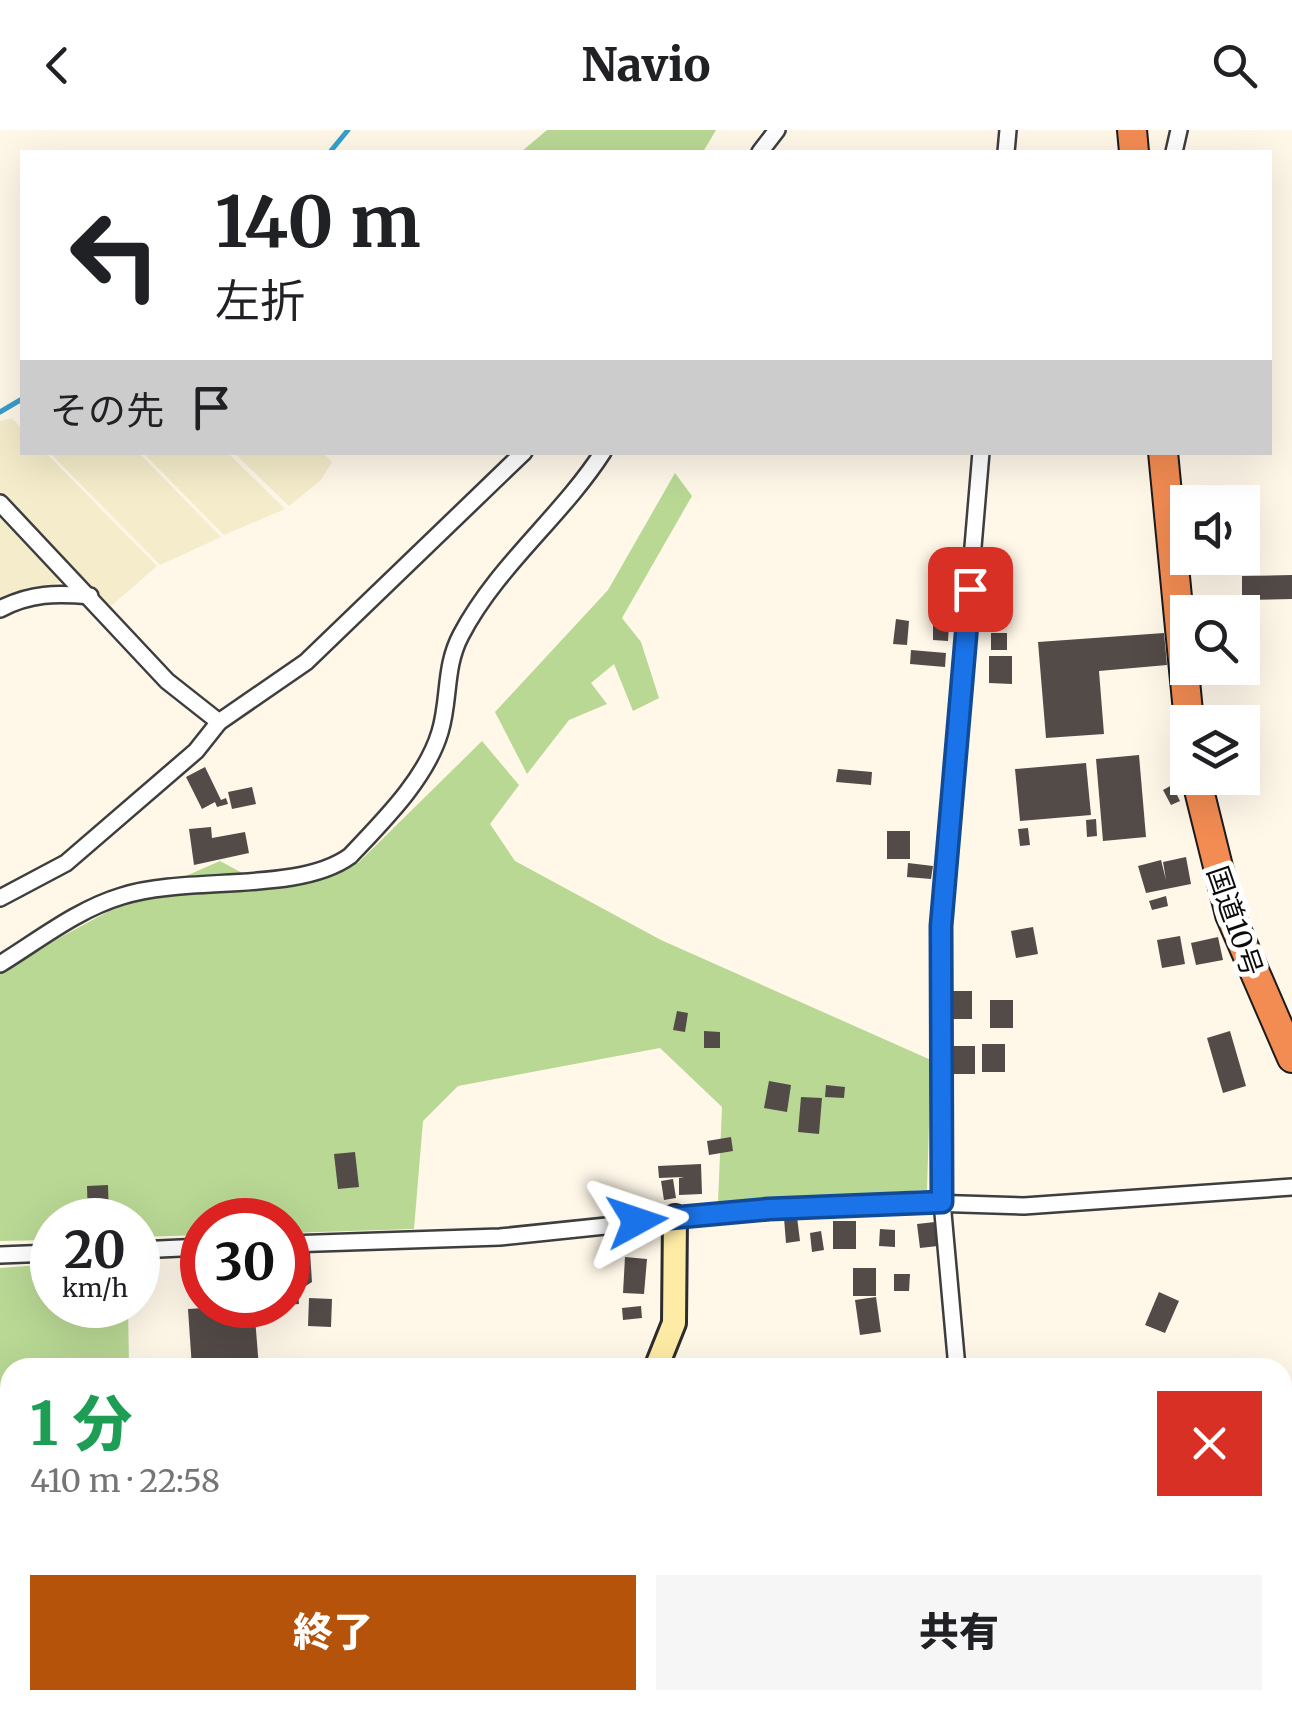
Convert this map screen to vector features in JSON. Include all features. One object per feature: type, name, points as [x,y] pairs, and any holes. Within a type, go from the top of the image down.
[{"type":"highway","points":[[1163,455],[1186,705]]},
{"type":"highway","name":"国道10号","points":[[1200,795],[1230,915],[1292,1058]]},
{"type":"street","points":[[762,150],[777,130]]},
{"type":"street","points":[[0,898],[66,863],[196,751],[219,722],[306,662],[521,455]]},
{"type":"street","points":[[0,964],[79,915],[121,896],[186,882],[297,876],[338,865],[350,856],[432,753],[441,730],[446,674],[460,636],[498,579],[565,504],[601,455]]},
{"type":"street","points":[[956,1358],[942,1202],[941,926],[981,455]]},
{"type":"street","points":[[0,503],[166,681],[219,722]]},
{"type":"street","points":[[0,609],[23,597],[50,592],[90,596]]},
{"type":"street","points":[[310,1243],[500,1237],[675,1217],[942,1202],[1024,1206],[1292,1187]]},
{"type":"street","points":[[660,1358],[674,1323],[675,1217]]},
{"type":"street","points":[[0,1256],[30,1254]]},
{"type":"shaded area","points":[[12,418],[20,427],[20,455],[48,455],[157,566],[111,606],[0,492],[0,421]]},
{"type":"shaded area","points":[[52,455],[141,455],[221,537],[160,565]]},
{"type":"shaded area","points":[[145,455],[230,455],[285,509],[224,535]]},
{"type":"shaded area","points":[[236,455],[325,455],[332,462],[321,480],[289,506]]},
{"type":"shaded area","points":[[0,513],[67,582],[28,587],[0,599]]},
{"type":"green space","points":[[547,130],[716,130],[704,150],[523,150]]},
{"type":"green space","points":[[675,473],[692,496],[622,618],[641,642],[659,698],[633,711],[614,664],[591,683],[607,704],[569,720],[527,774],[495,712],[608,590]]},
{"type":"green space","points":[[482,741],[519,785],[490,824],[515,861],[661,940],[931,1060],[927,1190],[718,1202],[722,1107],[660,1048],[458,1086],[423,1121],[414,1229],[310,1232],[310,1198],[180,1198],[180,1236],[160,1236],[160,1198],[30,1198],[30,1240],[0,1241],[0,970],[122,904],[220,861],[263,884],[306,881],[358,863]]},
{"type":"green space","points":[[30,1266],[30,1328],[128,1328],[129,1358],[0,1358],[0,1268]]},
{"type":"building","points":[[1292,575],[1292,599],[1260,600],[1260,595],[1242,595],[1242,576]]},
{"type":"building","points":[[984,582],[1007,582],[1007,609],[984,610]]},
{"type":"building","points":[[896,619],[909,621],[907,645],[893,644]]},
{"type":"building","points":[[933,624],[949,624],[948,641],[933,640]]},
{"type":"building","points":[[991,633],[1007,633],[1007,650],[991,650]]},
{"type":"building","points":[[1164,633],[1167,665],[1099,671],[1104,734],[1046,738],[1038,642]]},
{"type":"building","points":[[911,650],[946,653],[945,667],[910,664]]},
{"type":"building","points":[[989,656],[1012,656],[1012,684],[989,683]]},
{"type":"building","points":[[1139,755],[1146,837],[1103,841],[1096,759]]},
{"type":"building","points":[[1086,763],[1091,815],[1020,821],[1015,769]]},
{"type":"building","points":[[205,767],[221,800],[226,798],[228,804],[217,807],[215,802],[202,809],[186,777]]},
{"type":"building","points":[[838,769],[872,772],[871,785],[836,782]]},
{"type":"building","points":[[1170,786],[1170,795],[1177,795],[1180,801],[1171,805],[1163,790]]},
{"type":"building","points":[[252,787],[256,804],[232,809],[228,792]]},
{"type":"building","points":[[1096,819],[1097,836],[1087,837],[1086,820]]},
{"type":"building","points":[[211,827],[212,838],[245,832],[249,853],[194,865],[189,829]]},
{"type":"building","points":[[1028,828],[1030,845],[1020,846],[1018,829]]},
{"type":"building","points":[[887,831],[910,831],[910,859],[887,859]]},
{"type":"building","points":[[1186,857],[1191,884],[1146,893],[1138,866],[1161,860],[1166,880],[1163,862]]},
{"type":"building","points":[[908,863],[933,866],[931,879],[907,877]]},
{"type":"building","points":[[1166,896],[1168,906],[1152,910],[1149,901]]},
{"type":"building","points":[[1033,927],[1038,954],[1016,958],[1011,931]]},
{"type":"building","points":[[1180,936],[1185,964],[1162,968],[1157,940]]},
{"type":"building","points":[[1218,937],[1223,960],[1196,965],[1191,943]]},
{"type":"building","points":[[949,991],[972,991],[972,1019],[949,1019]]},
{"type":"building","points":[[990,1000],[1013,1000],[1013,1028],[990,1028]]},
{"type":"building","points":[[677,1011],[688,1013],[685,1032],[673,1030]]},
{"type":"building","points":[[704,1031],[720,1032],[720,1048],[704,1048]]},
{"type":"building","points":[[1230,1031],[1246,1086],[1223,1093],[1207,1038]]},
{"type":"building","points":[[982,1044],[1005,1044],[1005,1072],[982,1072]]},
{"type":"building","points":[[952,1046],[975,1046],[975,1074],[952,1074]]},
{"type":"building","points":[[769,1081],[791,1085],[787,1112],[764,1108]]},
{"type":"building","points":[[826,1085],[845,1087],[844,1098],[825,1097]]},
{"type":"building","points":[[801,1097],[822,1098],[819,1134],[798,1132]]},
{"type":"building","points":[[731,1137],[733,1151],[709,1155],[707,1141]]},
{"type":"building","points":[[355,1152],[359,1187],[338,1189],[334,1154]]},
{"type":"building","points":[[701,1164],[702,1194],[679,1195],[679,1178],[684,1177],[659,1178],[658,1166]]},
{"type":"building","points":[[673,1179],[676,1198],[664,1200],[661,1181]]},
{"type":"building","points":[[108,1185],[108,1198],[87,1198],[87,1186]]},
{"type":"building","points":[[797,1217],[800,1241],[786,1243],[784,1218]]},
{"type":"building","points":[[833,1221],[856,1221],[856,1249],[833,1249]]},
{"type":"building","points":[[935,1222],[938,1246],[920,1248],[917,1224]]},
{"type":"building","points":[[880,1229],[895,1230],[895,1247],[879,1246]]},
{"type":"building","points":[[821,1231],[824,1250],[812,1252],[810,1233]]},
{"type":"building","points":[[625,1257],[647,1259],[644,1294],[623,1293]]},
{"type":"building","points":[[853,1268],[876,1268],[876,1296],[853,1296]]},
{"type":"building","points":[[894,1274],[910,1274],[909,1291],[894,1291]]},
{"type":"building","points":[[1159,1292],[1179,1301],[1165,1333],[1145,1325]]},
{"type":"building","points":[[876,1297],[881,1332],[860,1335],[855,1300]]},
{"type":"building","points":[[310,1298],[332,1299],[331,1327],[310,1326]]},
{"type":"building","points":[[641,1306],[642,1318],[623,1320],[622,1308]]},
{"type":"building","points":[[189,1328],[256,1328],[258,1358],[191,1358]]},
{"type":"waterway","points":[[332,150],[348,130]]},
{"type":"waterway","points":[[0,412],[20,400]]},
{"type":"route","points":[[637,1221],[769,1209],[942,1202],[941,926],[970,589]]}]
